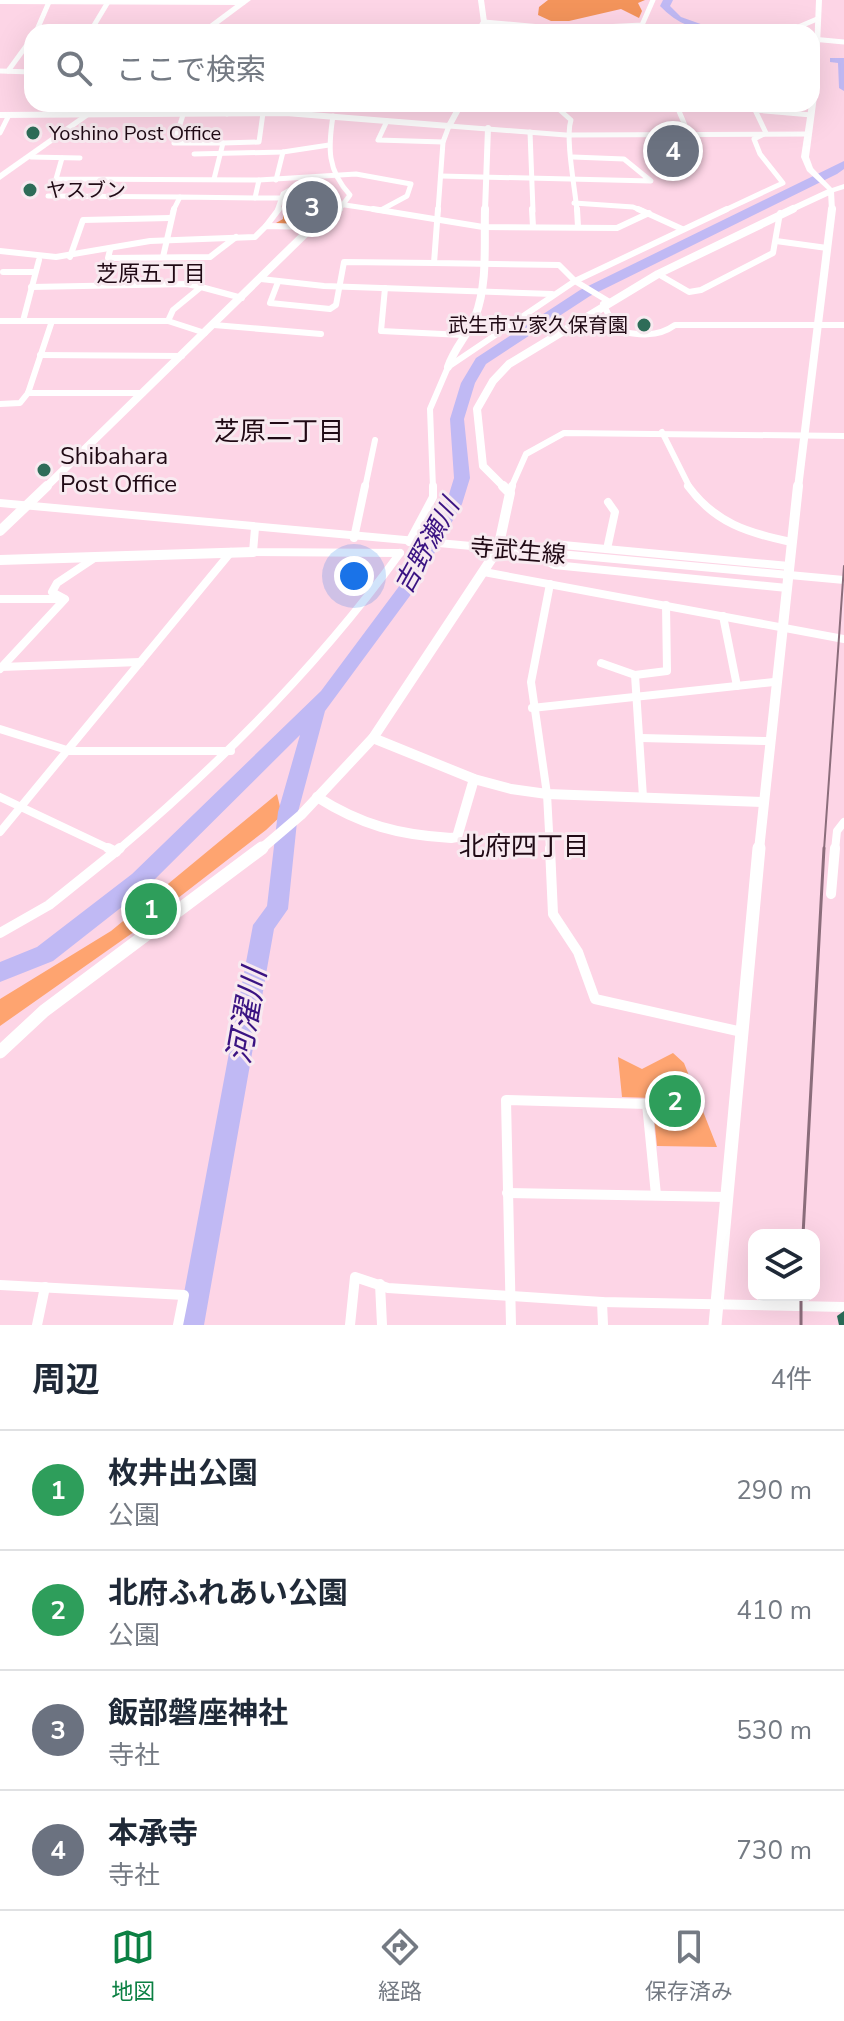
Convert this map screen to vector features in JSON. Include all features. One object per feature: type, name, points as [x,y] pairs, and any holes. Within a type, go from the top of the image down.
[{"type":"main road","points":[[816,24],[819,0]]},
{"type":"main road","points":[[214,24],[245,1]]},
{"type":"main road","points":[[0,177],[92,112]]},
{"type":"main road","points":[[811,112],[805,157],[808,166],[829,189],[844,186]]},
{"type":"main road","name":"寺武生線","points":[[0,503],[354,538],[844,580]]},
{"type":"street","points":[[481,0],[484,22],[504,24]]},
{"type":"street","points":[[642,24],[653,0]]},
{"type":"street","points":[[0,1],[245,1]]},
{"type":"street","points":[[39,24],[49,2]]},
{"type":"street","points":[[95,24],[108,2]]},
{"type":"street","points":[[802,24],[817,19]]},
{"type":"street","points":[[820,39],[844,42]]},
{"type":"street","points":[[8,71],[24,49]]},
{"type":"street","points":[[0,71],[24,72]]},
{"type":"street","points":[[434,263],[443,142],[457,112]]},
{"type":"street","points":[[562,112],[571,120],[566,135],[573,157],[578,227]]},
{"type":"street","points":[[679,112],[689,135]]},
{"type":"street","points":[[755,112],[766,133]]},
{"type":"street","points":[[787,112],[811,115]]},
{"type":"street","points":[[183,115],[174,143],[259,142],[263,113]]},
{"type":"street","points":[[0,115],[263,113],[566,135],[808,134]]},
{"type":"street","points":[[0,133],[9,115]]},
{"type":"street","points":[[0,531],[309,230],[330,221],[345,205],[350,195],[333,176],[329,145],[333,116]]},
{"type":"street","points":[[387,121],[378,140],[443,142]]},
{"type":"street","points":[[413,542],[433,497],[430,409],[482,291],[488,128]]},
{"type":"street","points":[[530,132],[533,227]]},
{"type":"street","points":[[448,367],[575,281],[783,183],[760,154],[754,139],[766,133]]},
{"type":"street","points":[[214,179],[223,143]]},
{"type":"street","points":[[194,154],[283,152],[329,145]]},
{"type":"street","points":[[276,180],[283,152]]},
{"type":"street","points":[[31,157],[80,158]]},
{"type":"street","points":[[441,176],[651,181],[624,159],[573,157]]},
{"type":"street","points":[[62,158],[56,179],[307,180],[367,173],[395,177],[411,184],[407,196],[380,210]]},
{"type":"street","points":[[75,196],[80,178]]},
{"type":"street","points":[[120,196],[126,178]]},
{"type":"street","points":[[255,198],[259,180]]},
{"type":"street","points":[[48,196],[282,198],[307,180]]},
{"type":"street","points":[[510,493],[483,466],[477,409],[493,381],[509,364],[605,303],[658,274],[829,189],[833,200],[767,741],[715,1325]]},
{"type":"street","points":[[163,257],[170,218],[180,197]]},
{"type":"street","points":[[0,251],[39,260],[166,241],[255,237],[280,208],[282,198]]},
{"type":"street","points":[[574,203],[623,205],[682,229]]},
{"type":"street","points":[[345,205],[483,227],[617,228],[649,213]]},
{"type":"street","points":[[658,274],[689,292],[701,290],[773,253],[780,213]]},
{"type":"street","points":[[70,257],[83,220],[170,218]]},
{"type":"street","points":[[266,226],[309,230]]},
{"type":"street","points":[[110,250],[108,258],[210,257],[237,236]]},
{"type":"street","points":[[776,241],[827,248]]},
{"type":"street","points":[[23,321],[39,260]]},
{"type":"street","points":[[278,282],[270,303],[320,308],[336,305],[342,263],[347,261],[559,265],[605,303],[617,331],[642,335],[663,333],[675,325],[844,325]]},
{"type":"street","points":[[3,272],[35,272]]},
{"type":"street","points":[[261,279],[338,287],[553,294]]},
{"type":"street","points":[[31,287],[187,284],[242,298]]},
{"type":"street","points":[[168,321],[173,310],[201,287]]},
{"type":"street","points":[[385,288],[381,331],[463,335]]},
{"type":"street","points":[[0,321],[168,321],[205,333]]},
{"type":"street","points":[[0,404],[20,403],[28,393],[52,321]]},
{"type":"street","points":[[214,325],[321,334]]},
{"type":"street","points":[[40,355],[182,356]]},
{"type":"street","points":[[28,393],[143,393]]},
{"type":"street","points":[[662,432],[671,460],[687,486],[713,512],[747,533],[791,542]]},
{"type":"street","points":[[0,1052],[44,1011],[246,862],[301,815],[373,738],[484,572],[494,549],[517,462],[538,445],[564,433],[844,436]]},
{"type":"street","points":[[354,538],[375,440]]},
{"type":"street","points":[[607,549],[615,512],[608,502]]},
{"type":"street","points":[[253,552],[255,528]]},
{"type":"street","points":[[530,552],[563,545],[789,566]]},
{"type":"street","points":[[0,832],[70,751],[231,552]]},
{"type":"street","points":[[0,560],[231,552],[400,553],[361,610],[232,751],[116,852],[53,901],[0,933]]},
{"type":"street","points":[[530,552],[554,565],[787,588]]},
{"type":"street","points":[[65,599],[52,592],[57,583],[96,557]]},
{"type":"street","points":[[484,572],[844,639]]},
{"type":"street","points":[[550,584],[531,682],[532,708],[547,794],[553,914],[578,952],[595,999],[742,1032]]},
{"type":"street","points":[[0,599],[65,599]]},
{"type":"street","points":[[0,668],[65,599]]},
{"type":"street","points":[[601,663],[635,675],[667,671],[666,605]]},
{"type":"street","points":[[723,616],[737,686]]},
{"type":"street","points":[[0,668],[140,662]]},
{"type":"street","points":[[635,675],[643,797]]},
{"type":"street","points":[[532,708],[774,682]]},
{"type":"street","points":[[0,729],[70,751],[232,751]]},
{"type":"street","points":[[373,738],[474,779],[547,794],[762,802]]},
{"type":"street","points":[[641,738],[767,741]]},
{"type":"street","points":[[317,797],[354,822],[389,835],[451,838],[457,837],[474,779]]},
{"type":"street","points":[[0,797],[116,852]]},
{"type":"street","points":[[831,894],[837,831],[844,822]]},
{"type":"street","points":[[511,1325],[506,1100],[647,1104],[656,1195]]},
{"type":"street","points":[[507,1193],[727,1197]]},
{"type":"street","points":[[350,1325],[355,1277],[388,1288],[602,1302],[844,1307]]},
{"type":"street","points":[[380,1284],[382,1325]]},
{"type":"street","points":[[0,1285],[184,1295],[178,1325]]},
{"type":"street","points":[[37,1325],[45,1287]]},
{"type":"street","points":[[602,1302],[603,1325]]},
{"type":"shaded area","points":[[548,0],[645,0],[638,3],[642,11],[639,18],[621,9],[569,21],[551,21],[538,15],[539,7]]},
{"type":"shaded area","points":[[316,197],[335,206],[313,227],[276,223],[283,219],[283,207],[300,198]]},
{"type":"shaded area","points":[[277,794],[282,815],[266,830],[138,929],[0,1026],[0,999],[111,931]]},
{"type":"shaded area","points":[[673,1053],[684,1063],[717,1147],[657,1146],[652,1098],[622,1097],[618,1057],[642,1069]]},
{"type":"waterway","name":"吉野瀬川","points":[[668,0],[665,6],[678,19],[693,24]]},
{"type":"waterway","name":"吉野瀬川","points":[[833,60],[843,61],[844,88]]},
{"type":"waterway","name":"吉野瀬川","points":[[0,972],[45,954],[139,881],[328,696],[406,589],[454,504],[462,478],[457,419],[468,383],[481,361],[585,293],[844,164]]},
{"type":"waterway","name":"河濯川","points":[[191,1325],[264,925],[277,909],[288,812],[316,712]]},
{"type":"tram line","points":[[824,850],[844,566]]},
{"type":"tram line","points":[[803,1229],[824,848]]},
{"type":"tram line","points":[[801,1301],[801,1325]]},
{"type":"place","name":"Yoshino Post Office","points":[[33,133]]},
{"type":"place","name":"本承寺","points":[[673,151]]},
{"type":"place","name":"ヤスブン","points":[[30,190]]},
{"type":"place","name":"飯部磐座神社","points":[[312,207]]},
{"type":"place","name":"武生市立家久保育園","points":[[644,325]]},
{"type":"place","name":"Shibahara Post Office","points":[[44,470]]},
{"type":"place","name":"枚井出公園","points":[[151,909]]},
{"type":"place","name":"北府ふれあい公園","points":[[675,1101]]},
{"type":"district","name":"芝原五丁目","points":[[151,274]]},
{"type":"district","name":"芝原二丁目","points":[[279,431]]},
{"type":"district","name":"北府四丁目","points":[[524,846]]}]
